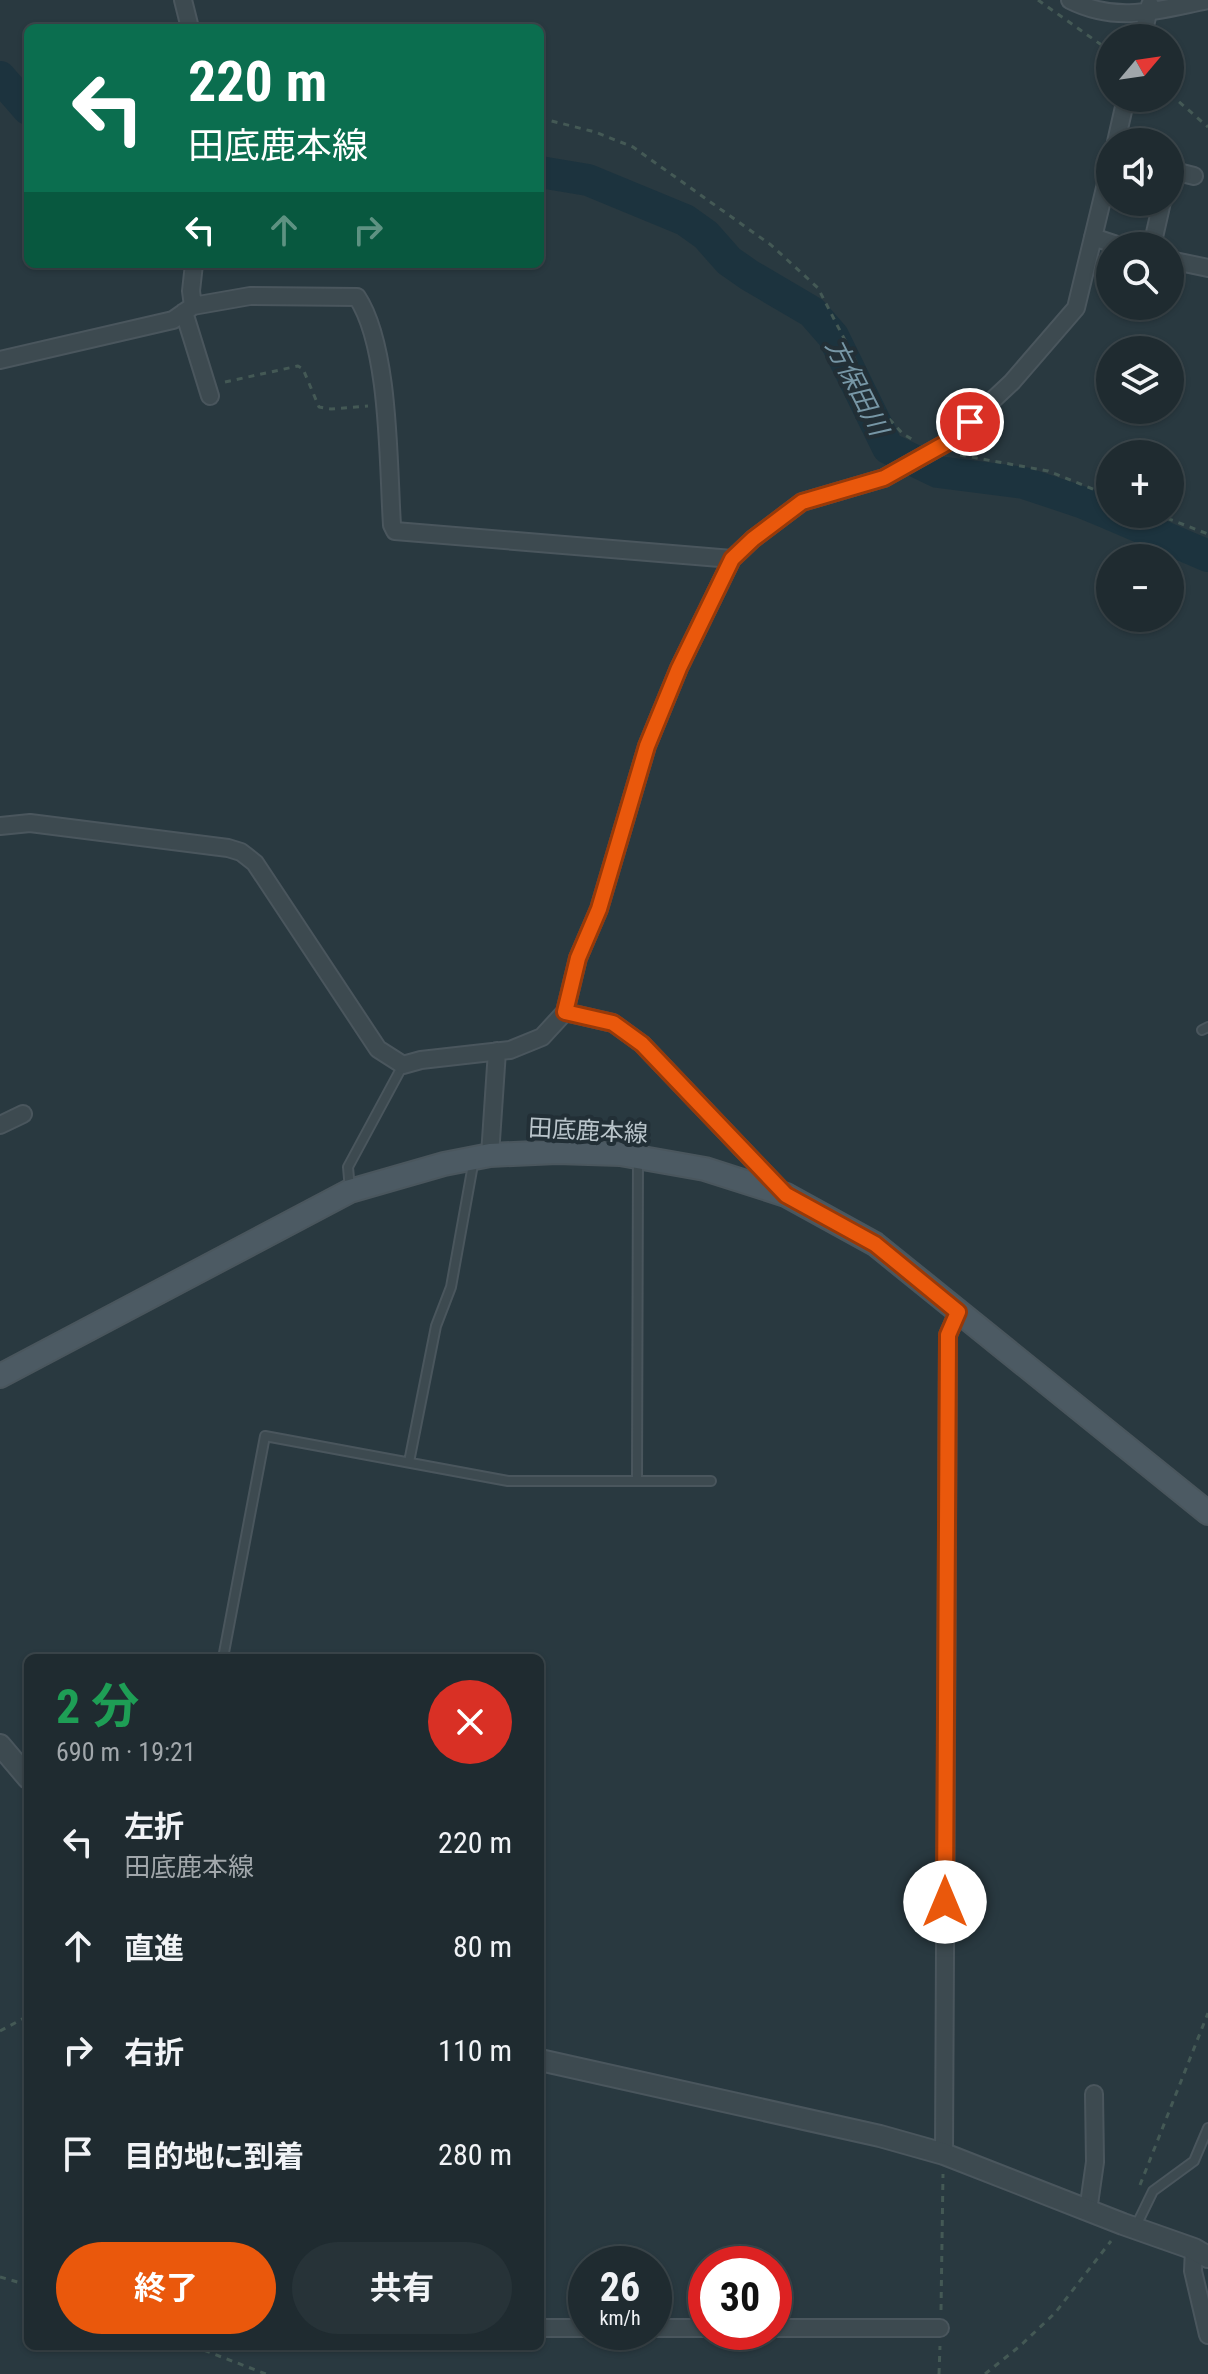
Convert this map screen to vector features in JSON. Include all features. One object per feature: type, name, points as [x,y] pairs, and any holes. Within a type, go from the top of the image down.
[{"type":"main road","name":"田底鹿本線","points":[[0,1376],[350,1191],[444,1164],[482,1157],[557,1152],[620,1154],[705,1169],[786,1195],[875,1244],[1208,1513]]},
{"type":"street","points":[[183,0],[189,24]]},
{"type":"street","points":[[1070,0],[1090,10],[1117,15],[1150,6],[1208,0]]},
{"type":"street","points":[[1184,174],[1194,176]]},
{"type":"street","points":[[0,826],[30,823],[241,852],[255,863],[378,1049],[403,1065],[421,1060],[510,1050],[542,1037],[565,1012],[578,958],[599,909],[647,746],[679,668],[732,559],[802,502],[884,478],[948,442],[1012,382],[1076,308],[1098,216]]},
{"type":"street","points":[[1184,263],[1208,268]]},
{"type":"street","points":[[194,268],[189,309],[209,391]]},
{"type":"street","points":[[0,360],[173,320],[189,309],[250,296],[357,297],[367,312],[377,348],[395,531],[732,559]]},
{"type":"street","points":[[565,1012],[613,1023],[642,1044],[786,1195]]},
{"type":"street","points":[[482,1157],[497,1051]]},
{"type":"street","points":[[0,1125],[23,1114]]},
{"type":"street","points":[[944,2154],[948,1335],[958,1312]]},
{"type":"street","points":[[0,1745],[24,1773]]},
{"type":"street","points":[[544,2061],[880,2136],[944,2154],[1201,2253],[1193,2271],[1208,2335]]},
{"type":"street","points":[[1088,2211],[1095,2162],[1094,2094]]},
{"type":"street","points":[[544,2328],[568,2328]]},
{"type":"street","points":[[792,2328],[940,2328]]},
{"type":"lane","points":[[350,1191],[348,1167],[403,1065]]},
{"type":"lane","points":[[409,1462],[436,1326],[451,1287],[482,1157]]},
{"type":"lane","points":[[637,1481],[638,1157]]},
{"type":"lane","points":[[224,1654],[265,1436],[508,1481],[711,1481]]},
{"type":"lane","points":[[1135,2228],[1153,2191],[1194,2161],[1208,2128]]},
{"type":"path","points":[[1038,0],[1096,41]]},
{"type":"path","points":[[1184,106],[1208,127]]},
{"type":"path","points":[[544,119],[595,132],[633,147],[771,245],[818,288],[881,410],[903,434],[934,451],[1048,471],[1096,490]]},
{"type":"path","points":[[209,391],[298,366],[303,369],[319,407],[384,406]]},
{"type":"path","points":[[1184,525],[1208,534]]},
{"type":"path","points":[[0,2031],[24,2018]]},
{"type":"path","points":[[939,2374],[944,2154]]},
{"type":"path","points":[[0,2277],[24,2284]]},
{"type":"path","points":[[203,2350],[266,2374]]},
{"type":"waterway","name":"方保田川","points":[[0,77],[24,104]]},
{"type":"waterway","name":"方保田川","points":[[544,173],[588,180],[685,220],[706,235],[729,261],[812,312],[833,336],[888,448],[938,472],[1024,483],[1096,508]]},
{"type":"waterway","name":"方保田川","points":[[1143,528],[1208,556]]},
{"type":"route","points":[[945,1902],[948,1335],[958,1312],[875,1244],[786,1195],[642,1044],[613,1023],[565,1012],[578,958],[599,909],[647,746],[679,668],[732,559],[802,502],[884,478],[948,442],[970,422]]}]
